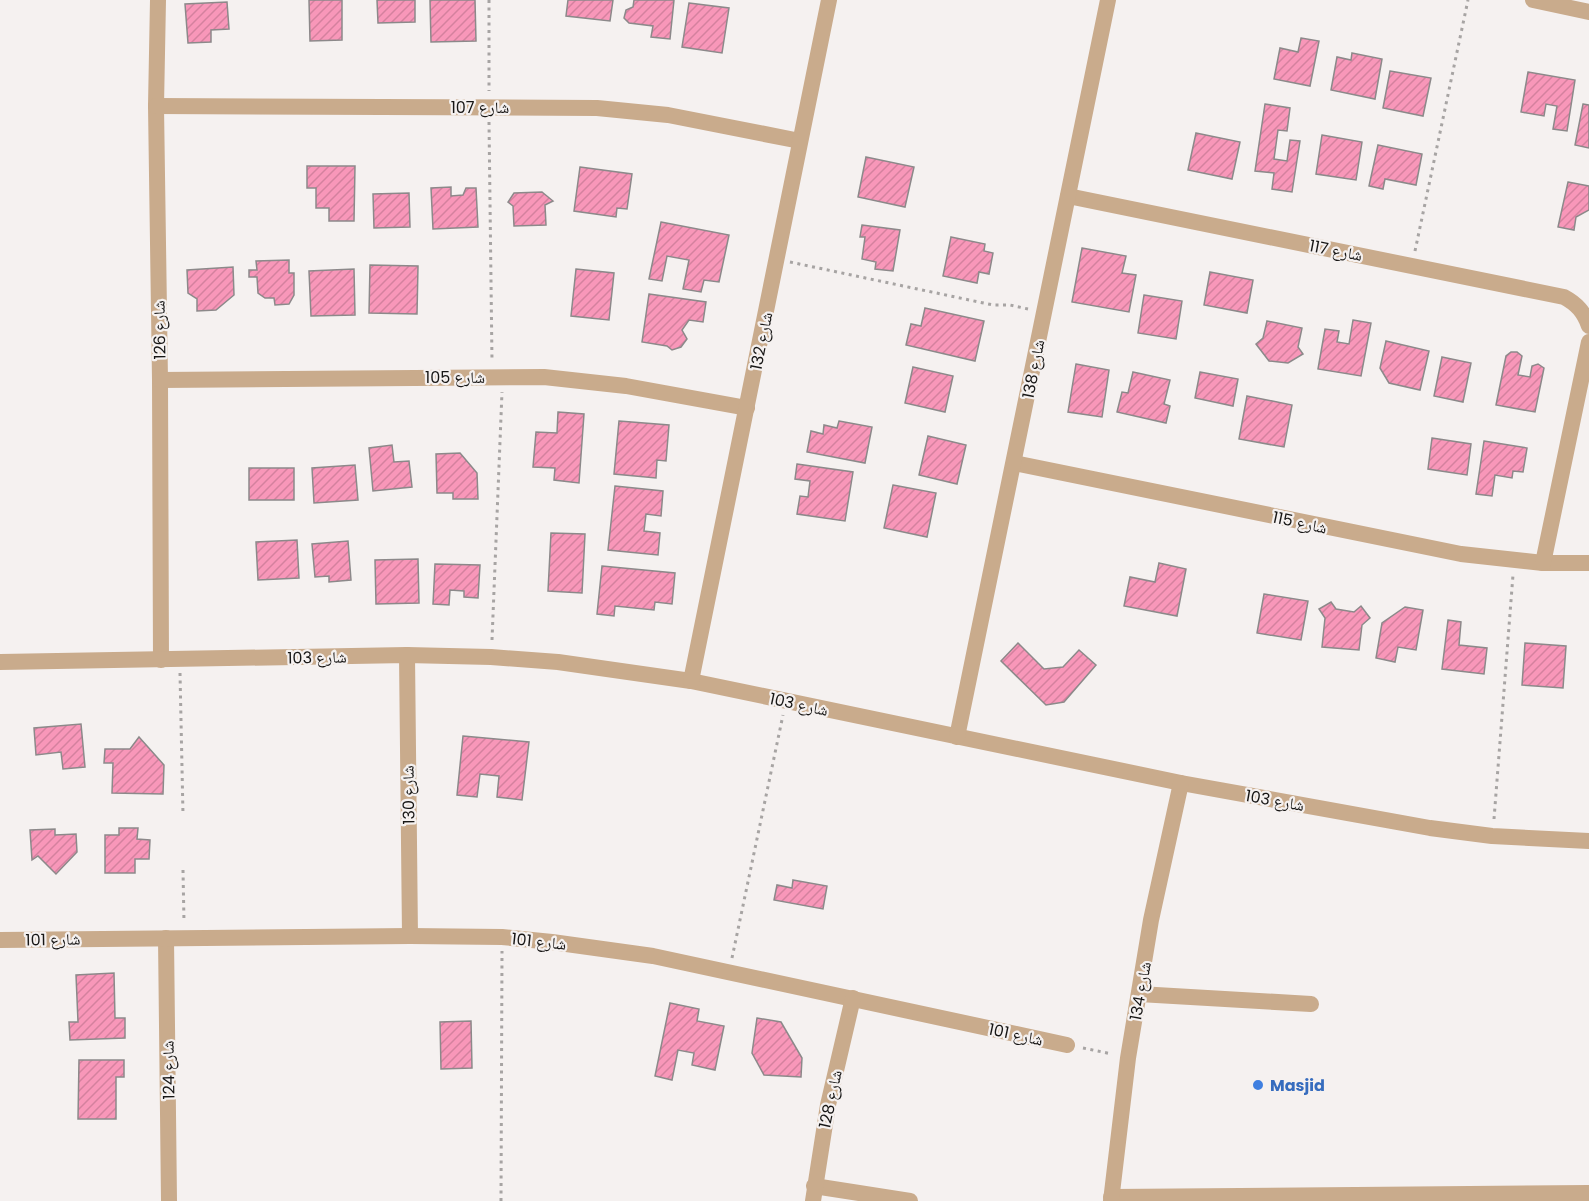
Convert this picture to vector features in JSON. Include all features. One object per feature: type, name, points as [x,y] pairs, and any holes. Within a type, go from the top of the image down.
[{"type":"street","name":"شارع 126","points":[[158,0],[156,106],[161,660]]},
{"type":"street","name":"شارع 132","points":[[691,681],[829,0]]},
{"type":"street","name":"شارع 138","points":[[957,737],[1108,0]]},
{"type":"street","points":[[1533,0],[1589,12]]},
{"type":"street","name":"شارع 107","points":[[156,106],[597,108],[703,121],[800,141]]},
{"type":"street","name":"شارع 117","points":[[1068,196],[1564,297],[1576,304],[1587,317]]},
{"type":"street","points":[[1544,563],[1589,342]]},
{"type":"street","name":"شارع 105","points":[[160,380],[498,377],[585,380],[747,408]]},
{"type":"street","name":"شارع 115","points":[[1014,463],[1461,554],[1514,561],[1589,563]]},
{"type":"street","name":"شارع 103","points":[[0,662],[406,655],[491,657],[625,670],[691,681],[1181,783],[1451,831],[1492,836],[1589,841]]},
{"type":"street","name":"شارع 130","points":[[406,655],[410,936]]},
{"type":"street","name":"شارع 134","points":[[1111,1199],[1128,1058],[1151,920],[1181,783]]},
{"type":"street","name":"شارع 101","points":[[0,940],[502,937],[653,956],[1067,1045]]},
{"type":"street","name":"شارع 124","points":[[166,938],[169,1201]]},
{"type":"street","points":[[1139,994],[1311,1004]]},
{"type":"street","name":"شارع 128","points":[[813,1194],[828,1105],[853,998]]},
{"type":"street","points":[[1111,1199],[1368,1198],[1589,1193]]},
{"type":"street","points":[[813,1194],[910,1201]]},
{"type":"path","points":[[489,0],[489,107],[498,377],[491,657]]},
{"type":"path","points":[[1412,266],[1468,0]]},
{"type":"path","points":[[777,259],[988,304],[1014,306],[1044,313]]},
{"type":"path","points":[[1492,836],[1514,561]]},
{"type":"path","points":[[180,659],[183,815]]},
{"type":"path","points":[[729,972],[786,701]]},
{"type":"path","points":[[183,870],[185,938]]},
{"type":"path","points":[[501,1201],[502,937]]},
{"type":"path","points":[[1067,1045],[1128,1058]]},
{"type":"building","points":[[309,0],[342,0],[342,40],[310,41]]},
{"type":"building","points":[[377,0],[415,0],[415,22],[378,23]]},
{"type":"building","points":[[430,0],[475,0],[476,41],[431,42]]},
{"type":"building","points":[[568,0],[613,0],[610,21],[566,16]]},
{"type":"building","points":[[634,0],[674,0],[670,39],[651,37],[653,26],[629,23],[624,18],[626,10],[633,7]]},
{"type":"building","points":[[227,2],[229,29],[211,30],[211,42],[188,43],[185,4]]},
{"type":"building","points":[[689,3],[729,8],[722,53],[682,47]]},
{"type":"building","points":[[1301,38],[1319,41],[1310,86],[1274,79],[1280,48],[1298,52]]},
{"type":"building","points":[[1352,53],[1382,59],[1375,99],[1331,90],[1337,57],[1351,60]]},
{"type":"building","points":[[1390,71],[1431,78],[1423,116],[1383,108]]},
{"type":"building","points":[[1528,72],[1575,80],[1567,131],[1553,129],[1557,106],[1546,104],[1544,116],[1521,112]]},
{"type":"building","points":[[1265,104],[1290,108],[1287,131],[1278,130],[1274,159],[1287,161],[1290,140],[1300,141],[1292,192],[1272,189],[1274,173],[1255,171]]},
{"type":"building","points":[[1583,104],[1589,105],[1589,148],[1575,145]]},
{"type":"building","points":[[1196,133],[1240,142],[1232,179],[1188,170]]},
{"type":"building","points":[[1322,135],[1362,142],[1356,180],[1316,174]]},
{"type":"building","points":[[1378,145],[1422,154],[1416,185],[1385,179],[1383,189],[1369,186]]},
{"type":"building","points":[[866,157],[914,167],[905,207],[858,197]]},
{"type":"building","points":[[307,166],[355,166],[354,221],[329,221],[329,208],[316,208],[316,188],[307,188]]},
{"type":"building","points":[[580,167],[632,174],[627,209],[617,208],[616,217],[574,211]]},
{"type":"building","points":[[1568,182],[1589,186],[1589,210],[1576,217],[1574,230],[1558,227]]},
{"type":"building","points":[[451,187],[451,196],[463,195],[466,188],[476,188],[478,227],[433,229],[431,188]]},
{"type":"building","points":[[542,192],[553,201],[545,205],[546,225],[514,226],[513,206],[508,202],[514,193]]},
{"type":"building","points":[[409,193],[410,227],[374,228],[373,194]]},
{"type":"building","points":[[661,222],[729,235],[719,282],[704,280],[701,292],[683,289],[689,260],[667,256],[662,281],[649,279]]},
{"type":"building","points":[[862,225],[900,230],[893,271],[875,269],[876,262],[862,259],[865,237],[860,237]]},
{"type":"building","points":[[951,237],[985,244],[984,251],[993,253],[989,274],[979,272],[977,283],[943,276]]},
{"type":"building","points":[[1082,248],[1126,256],[1122,273],[1136,275],[1129,312],[1072,302]]},
{"type":"building","points":[[289,260],[289,273],[294,273],[294,295],[289,304],[275,305],[274,298],[265,298],[258,293],[257,277],[249,277],[249,270],[257,270],[256,261]]},
{"type":"building","points":[[370,265],[418,266],[417,314],[369,313]]},
{"type":"building","points":[[233,267],[234,295],[216,310],[197,311],[197,299],[188,293],[187,270]]},
{"type":"building","points":[[354,269],[355,315],[311,316],[309,271]]},
{"type":"building","points":[[576,269],[614,273],[609,320],[571,316]]},
{"type":"building","points":[[1210,272],[1253,280],[1247,313],[1204,305]]},
{"type":"building","points":[[649,294],[706,302],[703,322],[689,320],[682,330],[687,339],[681,347],[672,350],[667,346],[642,342]]},
{"type":"building","points":[[1144,295],[1182,301],[1176,339],[1138,333]]},
{"type":"building","points":[[925,308],[984,321],[975,361],[906,345],[911,324],[921,326]]},
{"type":"building","points":[[1353,320],[1371,323],[1361,376],[1318,369],[1325,329],[1339,331],[1337,342],[1349,344]]},
{"type":"building","points":[[1267,321],[1302,328],[1298,347],[1303,354],[1288,363],[1269,361],[1256,344],[1263,338]]},
{"type":"building","points":[[1386,341],[1429,351],[1420,390],[1389,383],[1380,368]]},
{"type":"building","points":[[1511,352],[1517,352],[1522,356],[1518,375],[1530,377],[1532,366],[1538,364],[1544,368],[1535,412],[1496,405],[1506,356]]},
{"type":"building","points":[[1442,357],[1471,363],[1463,402],[1434,396]]},
{"type":"building","points":[[1076,364],[1109,370],[1102,417],[1068,412]]},
{"type":"building","points":[[913,367],[953,376],[945,412],[905,403]]},
{"type":"building","points":[[1133,372],[1170,380],[1164,404],[1170,406],[1166,423],[1117,412],[1122,392],[1128,393]]},
{"type":"building","points":[[1200,372],[1238,379],[1233,406],[1195,398]]},
{"type":"building","points":[[1247,396],[1292,405],[1284,447],[1239,439]]},
{"type":"building","points":[[558,412],[584,414],[579,483],[554,480],[555,468],[533,467],[536,432],[557,433]]},
{"type":"building","points":[[619,421],[669,425],[666,461],[657,460],[656,478],[614,474]]},
{"type":"building","points":[[839,421],[872,427],[865,463],[807,452],[811,431],[823,434],[824,425],[837,428]]},
{"type":"building","points":[[928,436],[966,445],[957,484],[919,475]]},
{"type":"building","points":[[1432,438],[1471,444],[1467,475],[1428,469]]},
{"type":"building","points":[[1484,441],[1527,448],[1523,472],[1513,471],[1512,478],[1495,475],[1492,496],[1476,494]]},
{"type":"building","points":[[392,445],[394,462],[409,461],[412,487],[373,491],[369,448]]},
{"type":"building","points":[[460,453],[477,473],[478,499],[453,499],[453,493],[437,493],[436,454]]},
{"type":"building","points":[[797,464],[853,472],[845,521],[797,514],[800,496],[808,497],[810,481],[795,479]]},
{"type":"building","points":[[355,465],[358,500],[314,503],[312,468]]},
{"type":"building","points":[[249,468],[294,468],[294,500],[249,500]]},
{"type":"building","points":[[893,485],[936,493],[927,537],[884,528]]},
{"type":"building","points":[[615,486],[663,491],[661,516],[646,514],[644,531],[660,533],[658,555],[608,550]]},
{"type":"building","points":[[551,533],[585,534],[582,593],[548,591]]},
{"type":"building","points":[[297,540],[299,578],[258,580],[256,542]]},
{"type":"building","points":[[348,541],[351,580],[329,582],[329,576],[315,577],[312,544]]},
{"type":"building","points":[[418,559],[419,603],[376,604],[375,560]]},
{"type":"building","points":[[1159,563],[1186,569],[1177,616],[1124,606],[1130,577],[1155,582]]},
{"type":"building","points":[[435,564],[480,565],[478,598],[464,597],[464,591],[450,590],[449,605],[433,604]]},
{"type":"building","points":[[602,566],[675,573],[672,604],[655,602],[654,610],[615,606],[614,616],[597,614]]},
{"type":"building","points":[[1264,594],[1308,601],[1301,640],[1257,633]]},
{"type":"building","points":[[1331,602],[1336,609],[1354,612],[1361,606],[1370,618],[1362,625],[1359,650],[1322,647],[1325,618],[1319,609]]},
{"type":"building","points":[[1405,607],[1423,610],[1416,650],[1398,647],[1395,662],[1376,658],[1382,623]]},
{"type":"building","points":[[1448,620],[1461,622],[1459,645],[1487,648],[1484,674],[1442,669]]},
{"type":"building","points":[[1018,643],[1044,669],[1063,667],[1079,650],[1096,665],[1064,702],[1046,705],[1001,661]]},
{"type":"building","points":[[1525,643],[1566,646],[1563,688],[1522,685]]},
{"type":"building","points":[[81,724],[85,767],[63,769],[61,752],[36,755],[34,728]]},
{"type":"building","points":[[463,736],[529,742],[522,800],[497,797],[499,776],[480,774],[477,797],[457,795]]},
{"type":"building","points":[[139,737],[164,765],[163,794],[112,793],[113,763],[104,763],[105,749],[130,749]]},
{"type":"building","points":[[119,828],[138,828],[137,839],[150,840],[149,859],[135,859],[135,873],[105,873],[105,835],[119,835]]},
{"type":"building","points":[[55,829],[55,835],[76,834],[77,852],[56,874],[38,856],[32,860],[30,830]]},
{"type":"building","points":[[793,880],[827,886],[823,909],[774,900],[777,885],[792,888]]},
{"type":"building","points":[[114,973],[115,1018],[125,1018],[125,1038],[70,1040],[69,1022],[78,1022],[76,975]]},
{"type":"building","points":[[670,1003],[699,1009],[697,1021],[724,1026],[715,1070],[692,1065],[694,1053],[678,1050],[672,1080],[655,1076]]},
{"type":"building","points":[[757,1018],[781,1022],[802,1058],[801,1077],[764,1075],[752,1053]]},
{"type":"building","points":[[471,1021],[472,1068],[441,1069],[440,1022]]},
{"type":"building","points":[[79,1060],[124,1060],[124,1077],[116,1077],[116,1119],[78,1119]]},
{"type":"place","name":"Masjid","points":[[1258,1085]]}]
